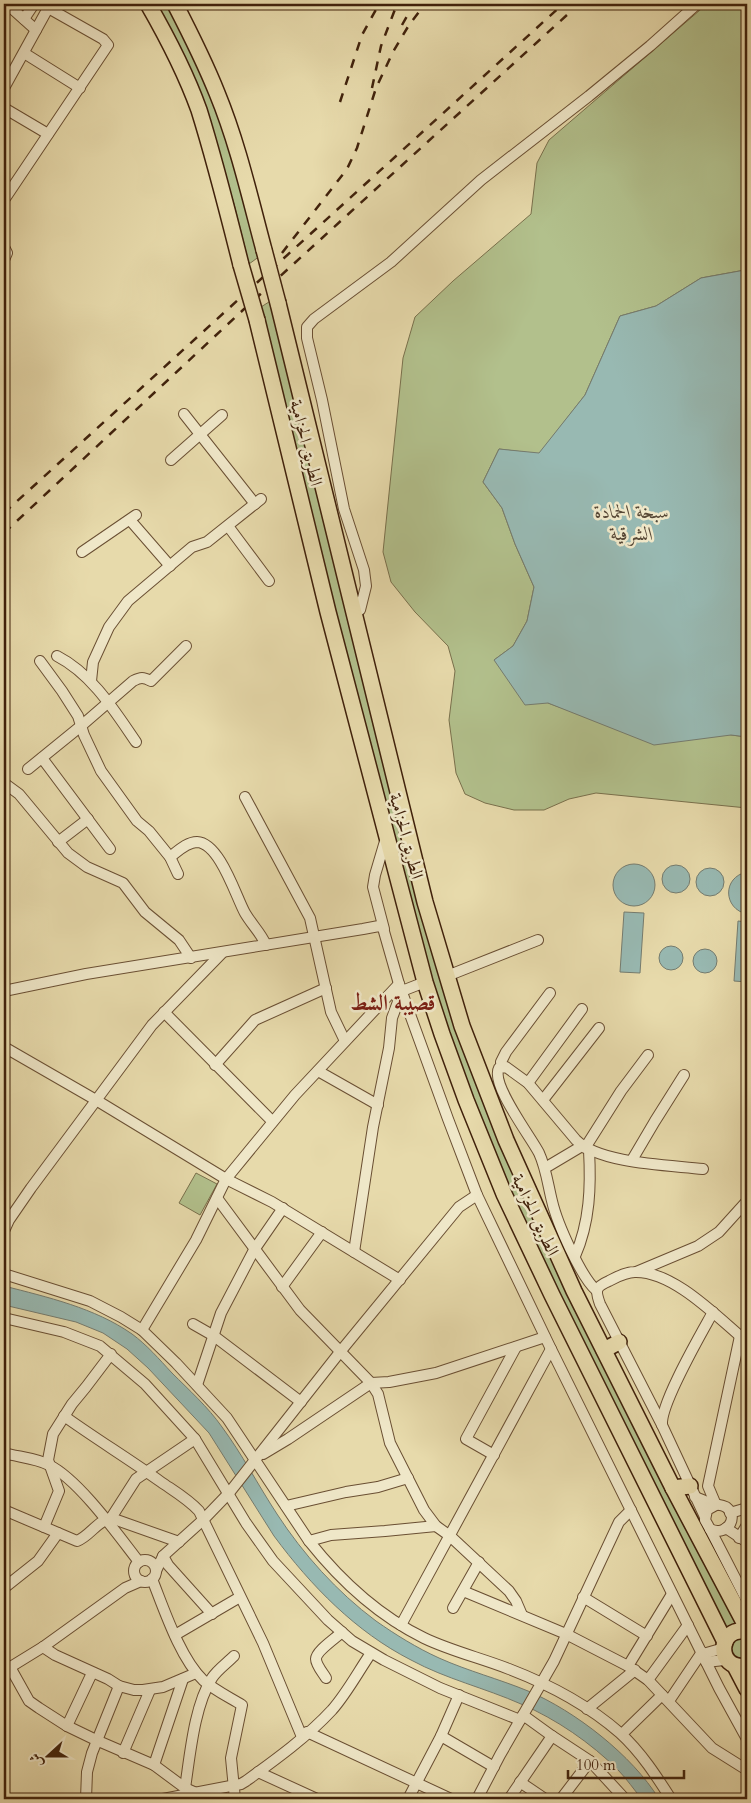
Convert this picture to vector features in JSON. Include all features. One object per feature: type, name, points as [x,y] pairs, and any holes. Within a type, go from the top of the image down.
[{"type":"highway","name":"الطريق الحزامية","points":[[148,4],[173,51],[198,109],[221,186],[257,320],[326,603],[425,982],[442,1034],[504,1194],[724,1645],[726,1659],[738,1665],[747,1689]]},
{"type":"highway","name":"الطريق الحزامية","points":[[175,4],[198,48],[218,95],[244,172],[423,892],[462,1026],[506,1140],[554,1250],[673,1488],[747,1630],[732,1633],[724,1645]]},
{"type":"highway","points":[[604,1350],[619,1342]]},
{"type":"highway","points":[[673,1488],[692,1491]]},
{"type":"street","points":[[7,4],[36,30]]},
{"type":"street","points":[[24,19],[34,4]]},
{"type":"street","points":[[354,612],[360,610],[363,600],[366,586],[364,570],[344,509],[322,400],[306,338],[307,327],[314,319],[391,262],[481,180],[589,96],[698,4]]},
{"type":"street","points":[[4,88],[47,10],[50,9],[106,41],[108,45],[4,200]]},
{"type":"street","points":[[24,53],[80,88]]},
{"type":"street","points":[[4,108],[48,134]]},
{"type":"street","points":[[4,248],[7,253],[4,260]]},
{"type":"street","points":[[91,682],[93,662],[109,627],[128,602],[192,547],[208,542],[258,502],[184,414]]},
{"type":"street","points":[[171,460],[222,415]]},
{"type":"street","points":[[82,552],[133,517],[170,566]]},
{"type":"street","points":[[228,526],[269,580]]},
{"type":"street","points":[[28,769],[133,681],[139,677],[144,677],[151,681],[186,646]]},
{"type":"street","points":[[57,656],[71,663],[91,682],[136,742]]},
{"type":"street","points":[[40,661],[78,716],[101,771],[137,820],[170,856],[178,874]]},
{"type":"street","points":[[42,758],[110,849]]},
{"type":"street","points":[[4,783],[19,794],[68,853],[87,867],[123,883],[145,912],[179,940],[191,958]]},
{"type":"street","points":[[245,797],[310,918],[331,1012],[345,1041]]},
{"type":"street","points":[[58,842],[88,819]]},
{"type":"street","points":[[387,837],[373,887],[400,988],[448,1120],[478,1195],[545,1337],[672,1594],[747,1739]]},
{"type":"street","points":[[170,856],[186,846],[198,842],[206,846],[222,862],[246,915],[262,935],[266,946]]},
{"type":"street","points":[[4,991],[86,974],[379,926],[384,929]]},
{"type":"street","points":[[446,976],[538,940]]},
{"type":"street","points":[[4,1231],[9,1220],[31,1188],[119,1068],[164,1012],[222,953]]},
{"type":"street","points":[[142,1330],[196,1240],[226,1179],[272,1121],[345,1041],[400,988],[425,982]]},
{"type":"street","points":[[215,1065],[256,1020],[326,988]]},
{"type":"street","points":[[354,1252],[392,1018],[400,988]]},
{"type":"street","points":[[550,993],[502,1059],[502,1066],[498,1073],[515,1115],[536,1146],[545,1168],[554,1210],[575,1256],[586,1278],[596,1290],[600,1304],[662,1425],[705,1517],[706,1524],[724,1554],[747,1601]]},
{"type":"street","points":[[528,1083],[582,1009]]},
{"type":"street","points":[[164,1012],[272,1121]]},
{"type":"street","points":[[544,1100],[599,1028]]},
{"type":"street","points":[[4,1047],[226,1179],[283,1208],[400,1280]]},
{"type":"street","points":[[545,1168],[586,1148],[621,1091],[648,1055]]},
{"type":"street","points":[[502,1066],[511,1069],[528,1083],[586,1148],[613,1157],[703,1169]]},
{"type":"street","points":[[318,1071],[378,1105]]},
{"type":"street","points":[[632,1160],[654,1121],[684,1075]]},
{"type":"street","points":[[575,1256],[588,1209],[590,1177],[586,1148]]},
{"type":"street","points":[[189,1790],[154,1765],[123,1753],[67,1726],[29,1701],[7,1669],[43,1647],[125,1588],[146,1576],[163,1556],[202,1520],[229,1492],[340,1352],[459,1207],[478,1195]]},
{"type":"street","points":[[217,1198],[300,1310],[371,1383],[378,1394],[390,1443],[424,1510],[436,1526],[450,1536],[509,1591],[516,1600],[522,1615]]},
{"type":"street","points":[[596,1290],[604,1283],[698,1246],[719,1232],[747,1201]]},
{"type":"street","points":[[197,1385],[221,1314],[254,1250],[283,1208]]},
{"type":"street","points":[[282,1286],[322,1232]]},
{"type":"street","points":[[636,1272],[666,1281],[682,1290],[713,1312],[744,1339],[708,1486],[716,1505]]},
{"type":"street","points":[[4,1274],[90,1301],[142,1330],[227,1418],[296,1524],[323,1559],[358,1593],[401,1625],[451,1650],[507,1668],[541,1682],[587,1709],[622,1734],[654,1772],[671,1799]]},
{"type":"street","points":[[662,1425],[666,1407],[682,1370],[713,1312]]},
{"type":"street","points":[[4,1318],[64,1332],[100,1346],[146,1384],[195,1439],[229,1492],[246,1523],[273,1560],[311,1603],[342,1632],[371,1653],[440,1688],[522,1717],[590,1761],[625,1799]]},
{"type":"street","points":[[193,1324],[214,1336],[301,1402]]},
{"type":"street","points":[[254,1461],[371,1383],[389,1382],[436,1373],[545,1337]]},
{"type":"street","points":[[494,1455],[466,1439],[516,1347]]},
{"type":"street","points":[[401,1625],[551,1349]]},
{"type":"street","points":[[44,1527],[58,1491],[48,1460],[52,1438],[64,1416],[111,1354]]},
{"type":"street","points":[[64,1416],[103,1444],[146,1471],[191,1503],[198,1511],[263,1643],[305,1735],[451,1799]]},
{"type":"street","points":[[4,1510],[76,1541],[82,1539],[108,1518],[136,1479],[195,1439]]},
{"type":"street","points":[[4,1453],[49,1465],[64,1475],[108,1518],[143,1561],[153,1563],[146,1576]]},
{"type":"street","points":[[286,1506],[346,1492],[378,1487],[408,1478]]},
{"type":"street","points":[[692,1491],[716,1505],[723,1506],[730,1512],[731,1519],[725,1529],[724,1554]]},
{"type":"street","points":[[705,1517],[707,1510],[716,1505]]},
{"type":"street","points":[[730,1512],[747,1508]]},
{"type":"street","points":[[477,1799],[554,1661],[582,1597],[619,1522],[631,1510]]},
{"type":"street","points":[[108,1518],[179,1542]]},
{"type":"street","points":[[725,1529],[743,1540],[747,1525]]},
{"type":"street","points":[[309,1541],[331,1535],[385,1532],[436,1526]]},
{"type":"street","points":[[710,1529],[717,1532],[725,1529]]},
{"type":"street","points":[[4,1588],[38,1561],[58,1533]]},
{"type":"street","points":[[163,1556],[143,1561],[135,1567],[146,1576],[196,1673],[208,1685],[242,1705],[231,1758],[232,1786],[235,1799]]},
{"type":"street","points":[[163,1556],[168,1565],[212,1614]]},
{"type":"street","points":[[453,1608],[479,1562]]},
{"type":"street","points":[[462,1590],[566,1634],[631,1668],[648,1680],[712,1748],[747,1770]]},
{"type":"street","points":[[587,1709],[631,1668],[647,1636],[672,1594]]},
{"type":"street","points":[[175,1635],[240,1597]]},
{"type":"street","points":[[582,1597],[647,1636]]},
{"type":"street","points":[[648,1680],[688,1625]]},
{"type":"street","points":[[326,1678],[316,1661],[316,1657],[342,1632]]},
{"type":"street","points":[[622,1734],[666,1698],[704,1656],[724,1645]]},
{"type":"street","points":[[43,1647],[92,1673],[120,1686],[134,1690],[150,1690],[163,1687],[196,1673]]},
{"type":"street","points":[[162,1799],[189,1790],[241,1784],[305,1735],[331,1710],[371,1653]]},
{"type":"street","points":[[189,1790],[194,1733],[200,1707],[213,1677],[234,1656]]},
{"type":"street","points":[[704,1656],[738,1665]]},
{"type":"street","points":[[67,1726],[92,1673]]},
{"type":"street","points":[[154,1765],[183,1679]]},
{"type":"street","points":[[86,1799],[87,1772],[96,1740],[120,1686]]},
{"type":"street","points":[[123,1753],[150,1690]]},
{"type":"street","points":[[408,1799],[441,1736],[459,1695]]},
{"type":"street","points":[[441,1736],[494,1766]]},
{"type":"street","points":[[509,1799],[552,1736]]},
{"type":"street","points":[[561,1799],[590,1761]]},
{"type":"street","points":[[258,1772],[317,1799]]},
{"type":"street","points":[[520,1782],[545,1799]]},
{"type":"green space","points":[[154,4],[170,4],[185,30],[230,142],[260,256],[249,264],[216,144]]},
{"type":"green space","points":[[707,4],[747,4],[747,268],[745,270],[701,278],[656,306],[620,316],[585,395],[539,454],[499,449],[483,482],[502,508],[534,587],[527,621],[513,646],[494,660],[548,703],[581,715],[747,737],[747,808],[596,793],[569,799],[544,810],[514,810],[485,803],[465,794],[456,773],[449,720],[455,671],[448,646],[415,612],[391,582],[383,552],[403,358],[415,317],[453,281],[531,214],[537,163],[549,140]]},
{"type":"green space","points":[[272,300],[480,1086],[741,1624],[724,1634],[505,1185],[444,1025],[332,603],[261,307]]},
{"type":"green space","points":[[196,1173],[217,1184],[200,1215],[179,1203]]},
{"type":"green space","points":[[747,1637],[747,1660],[745,1661],[731,1655],[730,1643],[733,1639]]},
{"type":"water","name":"سبخة الحمادة الشرقية","points":[[747,268],[747,737],[731,735],[654,745],[548,703],[525,705],[494,660],[513,646],[527,621],[534,587],[502,508],[483,482],[499,449],[539,453],[585,395],[620,316],[656,306],[701,278],[745,270]]},
{"type":"water","points":[[634,864],[649,870],[655,885],[649,900],[634,906],[619,900],[613,885],[619,870]]},
{"type":"water","points":[[676,865],[686,869],[690,879],[686,889],[676,893],[666,889],[662,879],[666,869]]},
{"type":"water","points":[[710,868],[720,872],[724,882],[720,892],[710,896],[700,892],[696,882],[700,872]]},
{"type":"water","points":[[747,872],[747,914],[733,906],[729,893],[733,880]]},
{"type":"water","points":[[624,912],[644,913],[640,973],[620,972]]},
{"type":"water","points":[[738,921],[747,922],[747,982],[734,981]]},
{"type":"water","points":[[671,946],[680,949],[683,958],[680,967],[671,970],[662,967],[659,958],[662,949]]},
{"type":"water","points":[[705,949],[714,952],[717,961],[714,970],[705,973],[696,970],[693,961],[696,952]]},
{"type":"water","points":[[4,1286],[87,1310],[132,1334],[153,1352],[217,1420],[298,1544],[348,1598],[376,1621],[423,1650],[450,1663],[528,1691],[583,1722],[634,1766],[659,1799],[642,1799],[608,1760],[573,1733],[547,1717],[507,1698],[424,1667],[391,1649],[353,1622],[319,1590],[288,1555],[209,1433],[148,1368],[127,1349],[103,1333],[76,1322],[4,1305]]},
{"type":"railway","points":[[340,102],[362,35],[379,4]]},
{"type":"railway","points":[[372,88],[381,46],[397,4]]},
{"type":"railway","points":[[402,25],[414,4]]},
{"type":"railway","points":[[282,253],[347,169],[357,148],[376,88],[393,52],[409,25],[425,4]]},
{"type":"railway","points":[[4,513],[563,4]]},
{"type":"railway","points":[[4,533],[243,310],[579,4]]},
{"type":"district","name":"قصيبة الشط","points":[[393,1003]]}]
